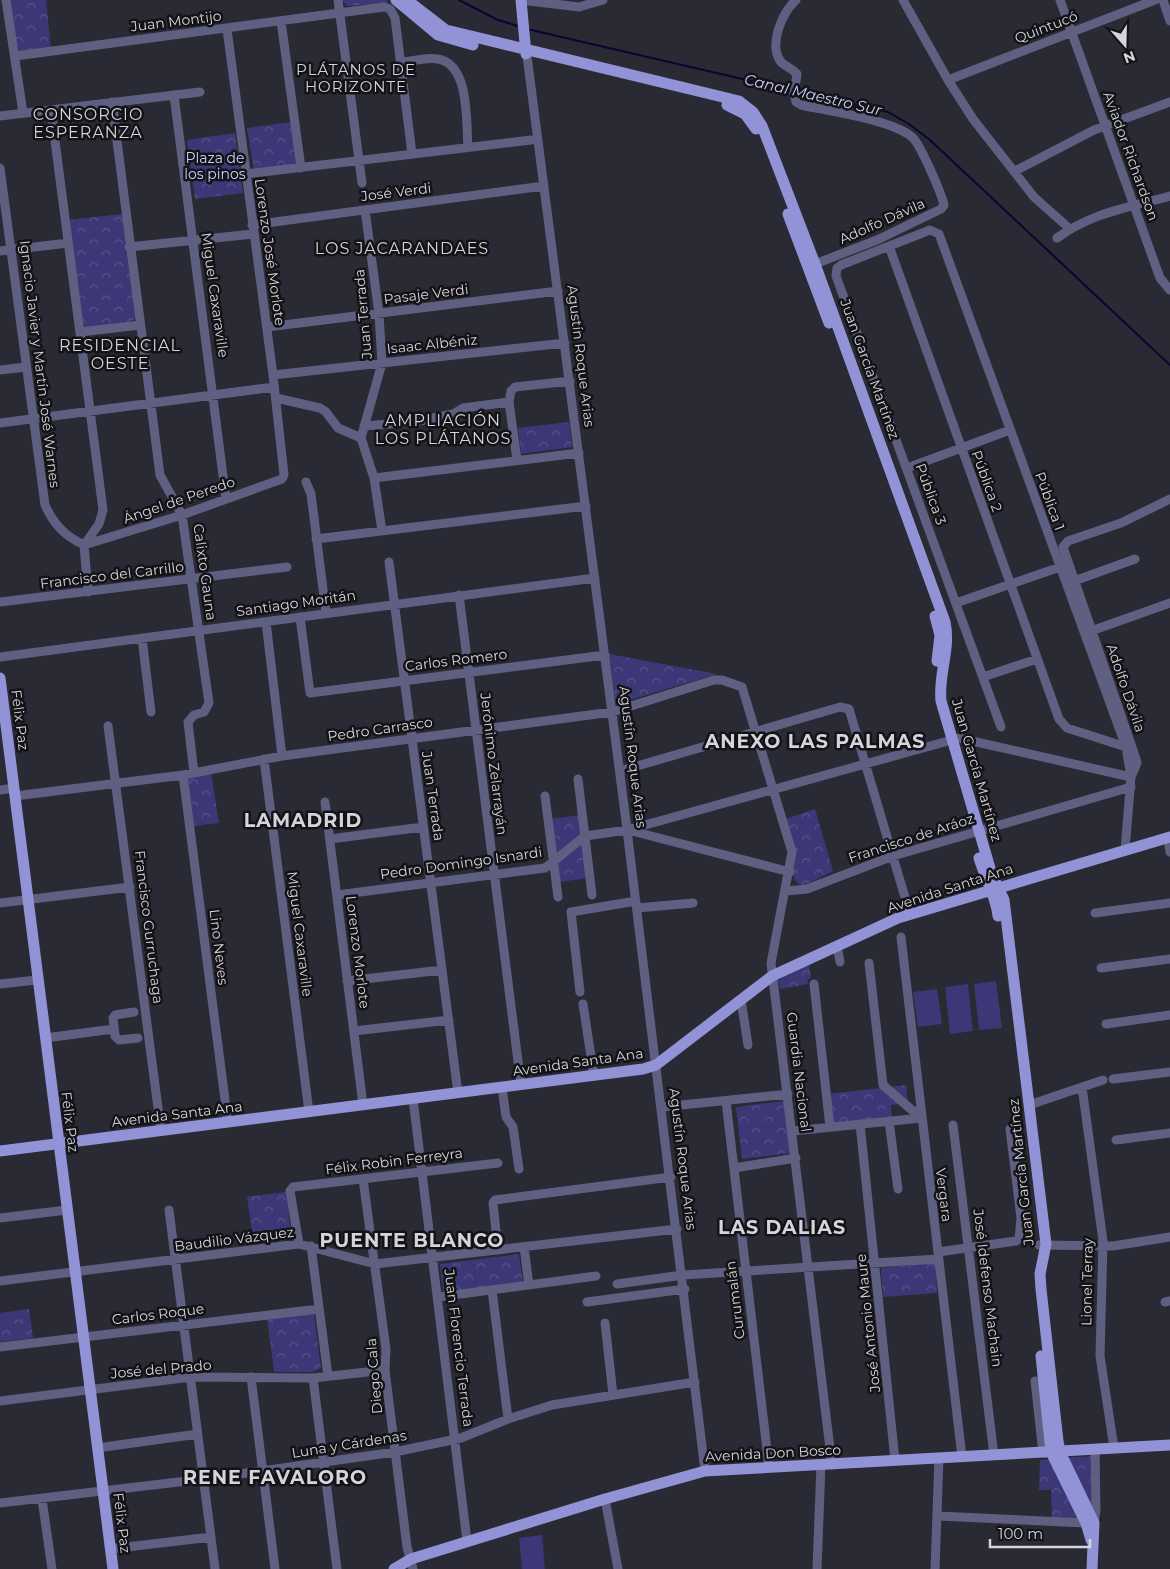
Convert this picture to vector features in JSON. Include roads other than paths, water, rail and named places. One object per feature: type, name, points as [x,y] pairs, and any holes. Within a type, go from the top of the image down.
[{"type":"main road","points":[[396,0],[443,37],[526,52]]},
{"type":"main road","points":[[407,0],[446,30],[526,52]]},
{"type":"main road","points":[[521,0],[526,52]]},
{"type":"main road","name":"Juan García Martínez","points":[[526,52],[726,97],[750,108],[762,126],[815,264],[945,622],[947,646],[940,694],[948,740]]},
{"type":"main road","name":"Juan García Martínez","points":[[526,52],[722,104],[740,110],[753,124],[889,484],[935,614],[940,641],[932,696],[995,888],[1042,1245]]},
{"type":"main road","name":"Félix Paz","points":[[0,678],[113,1569]]},
{"type":"main road","name":"Avenida Santa Ana","points":[[0,1151],[643,1069],[656,1065],[772,976],[837,946],[910,914],[1169,838]]},
{"type":"main road","name":"Juan García Martínez","points":[[995,888],[1005,910],[1029,1105],[1042,1245],[1040,1289],[1052,1452],[1090,1523],[1093,1545],[1092,1569]]},
{"type":"main road","name":"Avenida Don Bosco","points":[[394,1569],[412,1564],[467,1541],[605,1498],[705,1471],[1170,1445]]},
{"type":"street","points":[[6,0],[23,113]]},
{"type":"street","points":[[338,0],[362,183]]},
{"type":"street","points":[[521,0],[579,8],[603,0]]},
{"type":"street","name":"Adolfo Dávila","points":[[796,0],[784,18],[776,44],[783,64],[797,74],[796,102],[801,106],[885,124],[905,133],[914,140],[919,149],[944,205],[941,209],[877,240],[815,264]]},
{"type":"street","points":[[902,0],[973,119],[1041,204],[1070,229]]},
{"type":"street","name":"Aviador Richardson","points":[[1060,0],[1160,278],[1170,290]]},
{"type":"street","name":"Quintucó","points":[[948,80],[1155,0]]},
{"type":"street","points":[[1162,0],[1170,21]]},
{"type":"street","name":"Juan Montijo","points":[[14,56],[384,7],[390,9],[395,18],[400,63]]},
{"type":"street","points":[[281,21],[301,168]]},
{"type":"street","name":"Lorenzo José Morlote","points":[[227,28],[285,471],[282,479]]},
{"type":"street","name":"Agustín Roque Arias","points":[[526,52],[620,771],[685,1289],[705,1471]]},
{"type":"street","points":[[412,154],[400,63],[436,58],[445,60],[461,76],[468,147]]},
{"type":"street","points":[[0,116],[200,92]]},
{"type":"street","name":"Miguel Caxaraville","points":[[174,95],[226,499]]},
{"type":"street","name":"Calixto Gauna","points":[[112,102],[129,247],[160,475],[182,515],[193,578],[209,703],[204,712],[194,715],[188,722],[194,773]]},
{"type":"street","points":[[1016,171],[1104,126],[1170,102]]},
{"type":"street","points":[[50,110],[103,510],[99,524],[84,545],[88,592]]},
{"type":"street","points":[[245,174],[531,140]]},
{"type":"street","name":"Ignacio Javier y Martín José Warnes","points":[[0,168],[44,505],[56,526],[66,535],[84,545]]},
{"type":"street","name":"José Verdi","points":[[129,247],[193,240],[365,210],[544,186]]},
{"type":"street","points":[[1057,238],[1070,229],[1109,211],[1170,196]]},
{"type":"street","name":"Juan Terrada","points":[[361,438],[382,363],[380,314],[365,210]]},
{"type":"street","name":"Pública 1","points":[[889,246],[930,230],[940,234],[1126,747],[1131,782]]},
{"type":"street","points":[[0,251],[68,243]]},
{"type":"street","name":"Pública 3","points":[[889,246],[841,265],[836,270],[836,279],[1001,728]]},
{"type":"street","name":"Pública 2","points":[[889,246],[1062,724],[1067,728],[1126,747]]},
{"type":"street","name":"Pasaje Verdi","points":[[267,328],[558,292]]},
{"type":"street","points":[[80,332],[140,325]]},
{"type":"street","name":"Isaac Albéniz","points":[[273,375],[565,343]]},
{"type":"street","points":[[0,370],[26,367]]},
{"type":"street","points":[[517,460],[509,402],[511,391],[515,387],[570,381]]},
{"type":"street","points":[[0,423],[274,387]]},
{"type":"street","points":[[276,398],[320,408],[326,412],[338,428],[361,438],[374,478],[382,531]]},
{"type":"street","points":[[364,426],[414,422],[453,414],[463,408],[509,402]]},
{"type":"street","points":[[906,468],[1010,430]]},
{"type":"street","points":[[374,478],[579,453]]},
{"type":"street","name":"Ángel de Peredo","points":[[84,545],[182,515],[282,479]]},
{"type":"street","points":[[306,482],[311,494],[326,613]]},
{"type":"street","name":"Adolfo Dávila","points":[[1125,850],[1131,782],[1137,763],[1136,758],[1062,548],[1068,541],[1121,522],[1170,499]]},
{"type":"street","points":[[316,539],[586,506]]},
{"type":"street","points":[[1074,581],[1135,559]]},
{"type":"street","name":"Juan Terrada","points":[[389,562],[458,1093]]},
{"type":"street","name":"Francisco del Carrillo","points":[[0,602],[286,567]]},
{"type":"street","points":[[956,602],[1060,568]]},
{"type":"street","name":"Santiago Moritán","points":[[0,657],[266,622],[393,603],[595,578]]},
{"type":"street","name":"Jerónimo Zelarrayán","points":[[459,595],[521,1085]]},
{"type":"street","points":[[1091,631],[1170,603]]},
{"type":"street","name":"Carlos Romero","points":[[300,617],[310,693],[605,655]]},
{"type":"street","points":[[266,622],[282,756]]},
{"type":"street","points":[[142,638],[151,712]]},
{"type":"street","points":[[983,677],[1037,659]]},
{"type":"street","name":"Pedro Carrasco","points":[[0,790],[14,792],[116,784],[183,775],[282,756],[612,712],[714,680],[722,680],[744,690]]},
{"type":"street","name":"Guardia Nacional","points":[[744,690],[792,852],[790,872],[772,956],[772,976],[809,1268],[826,1465],[817,1569]]},
{"type":"street","points":[[620,771],[840,706],[849,709],[910,914]]},
{"type":"street","name":"Francisco Gurruchaga","points":[[108,726],[161,1131]]},
{"type":"street","name":"Pedro Domingo Isnardi","points":[[337,895],[545,868],[585,836],[627,830],[866,762],[959,738],[1131,782]]},
{"type":"street","name":"Miguel Caxaraville","points":[[264,759],[309,1112]]},
{"type":"street","name":"Lino Neves","points":[[183,775],[228,1122]]},
{"type":"street","points":[[578,779],[592,895]]},
{"type":"street","name":"Francisco de Aráoz","points":[[786,891],[807,889],[893,856],[1131,782]]},
{"type":"street","points":[[545,796],[558,897]]},
{"type":"street","name":"Lorenzo Morlote","points":[[325,802],[363,1105]]},
{"type":"street","points":[[330,839],[423,827]]},
{"type":"street","points":[[627,830],[790,872]]},
{"type":"street","points":[[1169,838],[1170,852]]},
{"type":"street","points":[[0,903],[130,887]]},
{"type":"street","points":[[580,992],[571,912],[636,904],[693,903]]},
{"type":"street","points":[[1095,913],[1170,903]]},
{"type":"street","name":"Vergara","points":[[901,937],[920,1114],[962,1457]]},
{"type":"street","points":[[837,946],[840,962]]},
{"type":"street","points":[[1101,968],[1170,959]]},
{"type":"street","points":[[869,963],[884,1085],[913,1111],[920,1114]]},
{"type":"street","points":[[347,980],[442,970]]},
{"type":"street","points":[[0,984],[37,980]]},
{"type":"street","points":[[814,984],[830,1127]]},
{"type":"street","points":[[741,1000],[748,1045]]},
{"type":"street","points":[[584,1004],[594,1076]]},
{"type":"street","points":[[134,1012],[115,1015],[115,1036],[119,1040],[138,1038]]},
{"type":"street","points":[[1106,1024],[1170,1015]]},
{"type":"street","points":[[354,1031],[449,1020]]},
{"type":"street","points":[[45,1038],[114,1029]]},
{"type":"street","points":[[1113,1079],[1170,1072]]},
{"type":"street","points":[[1029,1105],[1103,1080]]},
{"type":"street","points":[[502,1087],[506,1117],[513,1126],[518,1169]]},
{"type":"street","name":"Lionel Terray","points":[[1082,1087],[1104,1246],[1100,1356],[1114,1448]]},
{"type":"street","points":[[662,1107],[788,1094]]},
{"type":"street","name":"Juan Florencio Terrada","points":[[413,1099],[467,1541]]},
{"type":"street","name":"Curumalán","points":[[726,1100],[769,1467]]},
{"type":"street","points":[[793,1131],[889,1121],[920,1114]]},
{"type":"street","points":[[889,1121],[898,1189]]},
{"type":"street","name":"José Antonio Maure","points":[[860,1124],[876,1263],[895,1460]]},
{"type":"street","name":"José Idefenso Machain","points":[[953,1125],[994,1455]]},
{"type":"street","points":[[617,1284],[683,1275],[876,1263],[938,1256],[969,1247],[1016,1241],[1019,1239],[1021,1218],[1010,1129]]},
{"type":"street","points":[[1116,1140],[1170,1133]]},
{"type":"street","points":[[734,1168],[796,1158]]},
{"type":"street","name":"Félix Robin Ferreyra","points":[[299,1244],[290,1191],[293,1187],[498,1162]]},
{"type":"street","points":[[498,1250],[493,1203],[499,1199],[671,1177]]},
{"type":"street","name":"Diego Cala","points":[[363,1179],[386,1349],[385,1370],[407,1547],[412,1564]]},
{"type":"street","points":[[0,1218],[66,1210]]},
{"type":"street","points":[[169,1210],[215,1569]]},
{"type":"street","name":"Baudilio Vázquez","points":[[0,1281],[299,1244],[375,1264],[434,1259],[677,1229]]},
{"type":"street","points":[[1042,1245],[1104,1246],[1170,1237]]},
{"type":"street","points":[[311,1246],[328,1376]]},
{"type":"street","points":[[524,1248],[529,1285]]},
{"type":"street","points":[[438,1297],[596,1276]]},
{"type":"street","points":[[586,1302],[685,1289]]},
{"type":"street","points":[[492,1290],[508,1419]]},
{"type":"street","name":"Carlos Roque","points":[[0,1347],[319,1309]]},
{"type":"street","points":[[604,1322],[612,1395]]},
{"type":"street","name":"José del Prado","points":[[0,1401],[191,1377],[313,1378],[385,1370]]},
{"type":"street","points":[[250,1378],[275,1569]]},
{"type":"street","points":[[313,1378],[337,1569]]},
{"type":"street","points":[[1035,1381],[1052,1452]]},
{"type":"street","name":"Luna y Cárdenas","points":[[0,1503],[204,1479],[395,1452],[456,1440],[508,1419],[552,1405],[695,1382]]},
{"type":"street","points":[[97,1448],[198,1434]]},
{"type":"street","points":[[938,1516],[1090,1523],[1096,1510],[1095,1449]]},
{"type":"street","points":[[935,1569],[939,1458]]},
{"type":"street","points":[[605,1498],[618,1569]]},
{"type":"street","points":[[42,1499],[52,1569]]},
{"type":"street","points":[[110,1549],[211,1537]]},
{"type":"waterway","name":"Canal Maestro Sur","points":[[459,0],[498,20],[518,26]]},
{"type":"waterway","name":"Canal Maestro Sur","points":[[527,29],[790,90]]},
{"type":"waterway","name":"Canal Maestro Sur","points":[[798,91],[888,112],[909,124],[930,140],[1170,365]]},
{"type":"district","name":"PLÁTANOS DE HORIZONTE","points":[[356,78]]},
{"type":"district","name":"CONSORCIO ESPERANZA","points":[[88,123]]},
{"type":"district","name":"LOS JACARANDAES","points":[[402,248]]},
{"type":"district","name":"RESIDENCIAL OESTE","points":[[120,354]]},
{"type":"district","name":"AMPLIACIÓN LOS PLÁTANOS","points":[[443,429]]},
{"type":"district","name":"ANEXO LAS PALMAS","points":[[815,741]]},
{"type":"district","name":"LAMADRID","points":[[303,820]]},
{"type":"district","name":"LAS DALIAS","points":[[782,1227]]},
{"type":"district","name":"PUENTE BLANCO","points":[[412,1240]]},
{"type":"district","name":"RENE FAVALORO","points":[[275,1477]]},
{"type":"park label","name":"Plaza de los pinos","points":[[215,166]]}]
